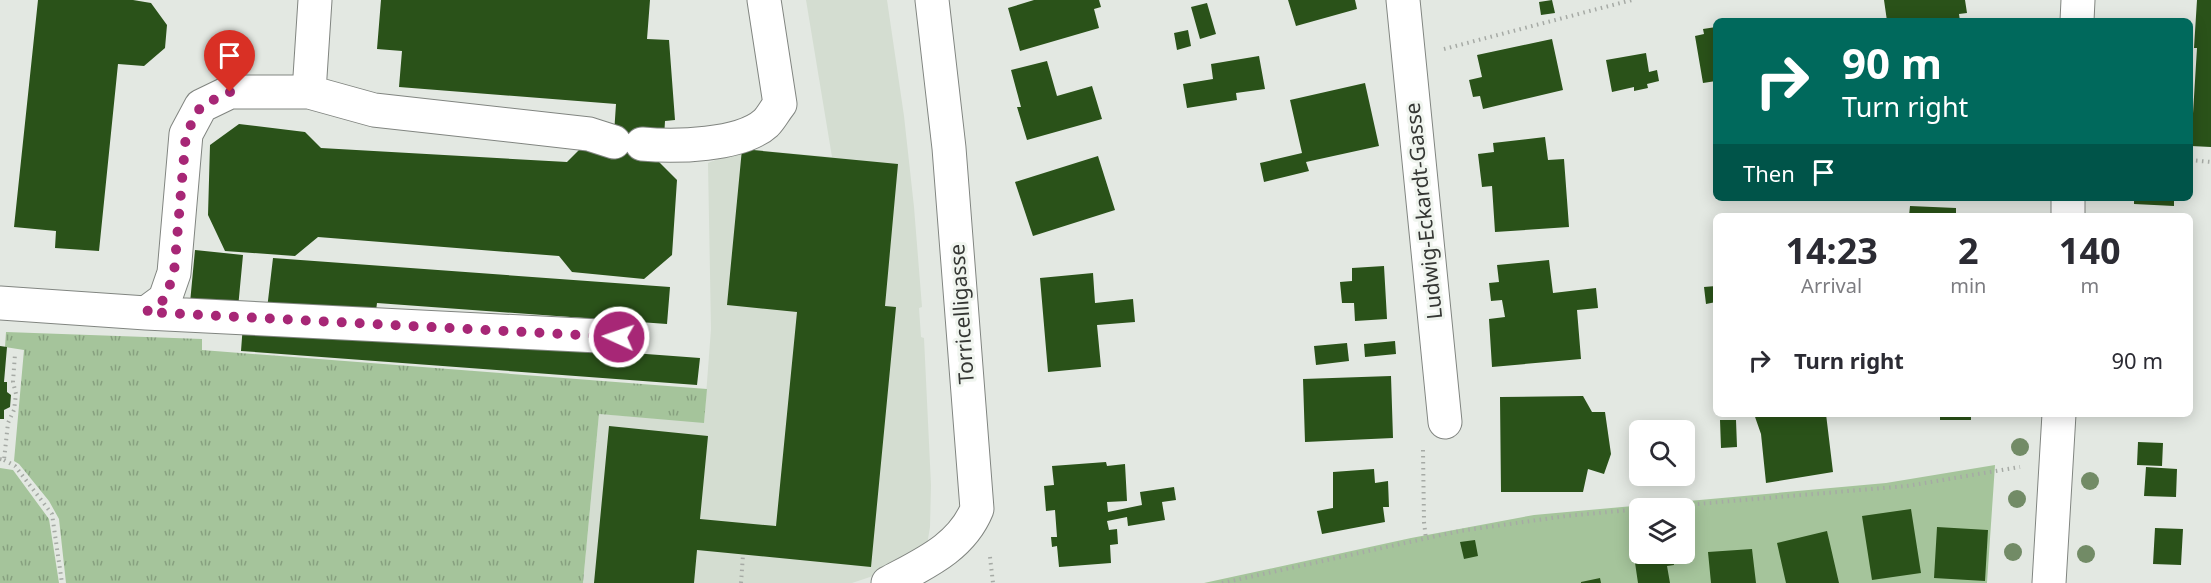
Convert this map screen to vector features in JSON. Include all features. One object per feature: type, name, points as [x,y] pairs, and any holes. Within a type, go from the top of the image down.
[{"type":"street","points":[[309,92],[315,0]]},
{"type":"street","points":[[146,312],[165,299],[174,273],[186,134],[201,106],[230,92],[309,92],[374,110],[589,134],[628,143],[668,147],[695,145],[741,136],[765,124],[780,104],[764,0]]},
{"type":"street","name":"Torricelligasse","points":[[888,583],[939,556],[971,523],[977,509],[949,147],[932,0]]},
{"type":"street","name":"Ludwig-Eckardt-Gasse","points":[[1403,0],[1445,422]]},
{"type":"street","points":[[2077,18],[2078,0]]},
{"type":"street","points":[[0,303],[619,337]]},
{"type":"street","points":[[2049,583],[2059,417]]},
{"type":"path","points":[[1409,58],[1632,0]]},
{"type":"path","points":[[2193,160],[2211,162]]},
{"type":"path","points":[[15,354],[13,382],[16,394],[14,410],[8,423],[2,460],[15,466],[52,514],[62,583]]},
{"type":"path","points":[[1426,539],[1421,452],[1445,422]]},
{"type":"path","points":[[1695,504],[1907,486],[2057,460]]},
{"type":"path","points":[[1222,583],[1460,531],[1566,516],[1629,510]]},
{"type":"path","points":[[741,583],[743,555]]},
{"type":"shaded area","points":[[806,0],[887,0],[904,116],[922,307],[919,308],[921,337],[924,338],[931,485],[927,545],[900,567],[852,583],[583,583],[599,414],[704,422],[711,329],[708,163],[742,149],[832,157]]},
{"type":"green space","points":[[6,332],[202,339],[202,350],[707,389],[704,423],[599,414],[583,583],[66,583],[59,519],[49,501],[14,461],[24,350],[5,347]]},
{"type":"green space","points":[[1995,465],[1987,583],[1204,583],[1411,538],[1534,515],[1629,506],[1629,564],[1695,564],[1695,500],[1886,483]]},
{"type":"green space","points":[[0,468],[13,470],[49,519],[59,583],[0,583]]},
{"type":"building","points":[[38,0],[133,0],[151,3],[167,25],[165,48],[144,66],[118,64],[99,251],[55,248],[56,231],[14,227]]},
{"type":"building","points":[[381,0],[650,0],[647,39],[669,40],[675,120],[665,121],[664,138],[654,157],[677,180],[672,255],[644,279],[572,272],[559,256],[318,237],[295,256],[225,251],[208,215],[210,145],[239,124],[305,132],[321,148],[567,162],[583,146],[613,149],[616,104],[399,87],[402,51],[377,49]]},
{"type":"building","points":[[1034,0],[1099,0],[1101,7],[1094,9],[1099,28],[1020,51],[1008,8]]},
{"type":"building","points":[[1288,0],[1355,0],[1357,9],[1296,26]]},
{"type":"building","points":[[1552,0],[1555,13],[1541,15],[1539,2]]},
{"type":"building","points":[[1884,0],[1965,0],[1967,13],[1959,14],[1960,18],[1887,18]]},
{"type":"building","points":[[2197,0],[2211,0],[2211,147],[2193,146],[2197,48],[2194,48]]},
{"type":"building","points":[[1207,3],[1216,34],[1200,39],[1191,7]]},
{"type":"building","points":[[1713,27],[1713,81],[1703,83],[1695,36],[1704,34],[1703,29]]},
{"type":"building","points":[[1188,30],[1191,46],[1177,50],[1174,33]]},
{"type":"building","points":[[1552,39],[1563,90],[1483,109],[1480,96],[1473,97],[1469,80],[1482,77],[1477,55]]},
{"type":"building","points":[[1646,53],[1649,72],[1657,70],[1659,81],[1647,84],[1648,88],[1634,91],[1634,87],[1612,92],[1606,60]]},
{"type":"building","points":[[1259,56],[1265,89],[1236,93],[1237,100],[1187,108],[1183,84],[1213,79],[1211,64]]},
{"type":"building","points":[[1047,61],[1057,96],[1092,86],[1102,119],[1027,140],[1017,107],[1021,107],[1011,70]]},
{"type":"building","points":[[1365,83],[1379,146],[1306,162],[1309,171],[1264,182],[1260,163],[1302,153],[1290,100]]},
{"type":"building","points":[[1545,137],[1548,160],[1564,159],[1569,227],[1495,232],[1492,186],[1482,187],[1478,154],[1494,152],[1493,143]]},
{"type":"building","points":[[742,149],[898,164],[885,306],[896,307],[871,567],[697,550],[694,583],[594,583],[609,426],[708,436],[700,519],[776,526],[797,312],[727,305]]},
{"type":"building","points":[[1098,156],[1115,210],[1033,236],[1015,182]]},
{"type":"building","points":[[2134,201],[2174,201],[2174,206],[2134,204]]},
{"type":"building","points":[[1910,206],[1956,208],[1956,213],[1909,213]]},
{"type":"building","points":[[195,250],[243,255],[238,308],[190,303]]},
{"type":"building","points":[[273,258],[670,287],[667,324],[377,303],[375,319],[267,309]]},
{"type":"building","points":[[1549,260],[1553,293],[1596,288],[1598,308],[1577,310],[1581,359],[1492,367],[1489,319],[1505,317],[1502,300],[1491,301],[1489,283],[1499,282],[1497,265]]},
{"type":"building","points":[[1384,266],[1387,319],[1355,321],[1354,303],[1342,303],[1340,282],[1352,281],[1352,268]]},
{"type":"building","points":[[1093,273],[1095,303],[1133,299],[1135,322],[1097,325],[1101,367],[1048,372],[1040,278]]},
{"type":"building","points":[[1713,286],[1713,303],[1706,304],[1704,287]]},
{"type":"building","points":[[243,324],[700,358],[697,385],[241,351]]},
{"type":"building","points":[[1395,341],[1396,354],[1365,357],[1364,344]]},
{"type":"building","points":[[1347,343],[1349,361],[1316,365],[1314,346]]},
{"type":"building","points":[[0,346],[7,347],[4,382],[7,382],[7,392],[11,395],[10,407],[4,410],[4,419],[0,419]]},
{"type":"building","points":[[1391,376],[1393,438],[1305,442],[1303,379]]},
{"type":"building","points":[[1583,396],[1592,412],[1605,412],[1611,454],[1604,474],[1588,469],[1583,492],[1501,492],[1500,397]]},
{"type":"building","points":[[1755,417],[1826,417],[1833,472],[1766,483],[1761,434]]},
{"type":"building","points":[[1940,417],[1971,417],[1971,420],[1940,420]]},
{"type":"building","points":[[1720,420],[1736,420],[1737,447],[1721,448]]},
{"type":"building","points":[[2138,442],[2163,443],[2162,466],[2137,465]]},
{"type":"building","points":[[1106,462],[1107,466],[1125,464],[1127,501],[1107,502],[1108,512],[1142,505],[1140,492],[1174,487],[1176,500],[1162,502],[1165,520],[1128,526],[1127,517],[1107,521],[1109,530],[1117,529],[1118,544],[1110,545],[1111,563],[1059,567],[1057,546],[1052,547],[1051,537],[1057,537],[1055,510],[1046,511],[1044,486],[1054,485],[1052,466]]},
{"type":"building","points":[[2146,467],[2177,469],[2176,497],[2144,496]]},
{"type":"building","points":[[1374,469],[1375,483],[1388,481],[1389,507],[1383,507],[1385,522],[1322,534],[1317,511],[1333,508],[1333,472]]},
{"type":"building","points":[[1911,509],[1921,573],[1872,580],[1862,516]]},
{"type":"building","points":[[1937,527],[1988,530],[1985,581],[1934,578]]},
{"type":"building","points":[[2155,528],[2183,529],[2181,565],[2153,564]]},
{"type":"building","points":[[1827,531],[1839,583],[1786,583],[1777,543]]},
{"type":"building","points":[[1475,540],[1478,556],[1464,559],[1460,542]]},
{"type":"building","points":[[1752,549],[1756,583],[1711,583],[1708,552]]},
{"type":"building","points":[[1635,564],[1674,564],[1667,566],[1670,583],[1638,583]]},
{"type":"building","points":[[1600,578],[1601,583],[1581,583],[1581,582]]},
{"type":"route","points":[[230,92],[201,106],[186,134],[174,273],[165,299],[146,312],[619,337]]}]
